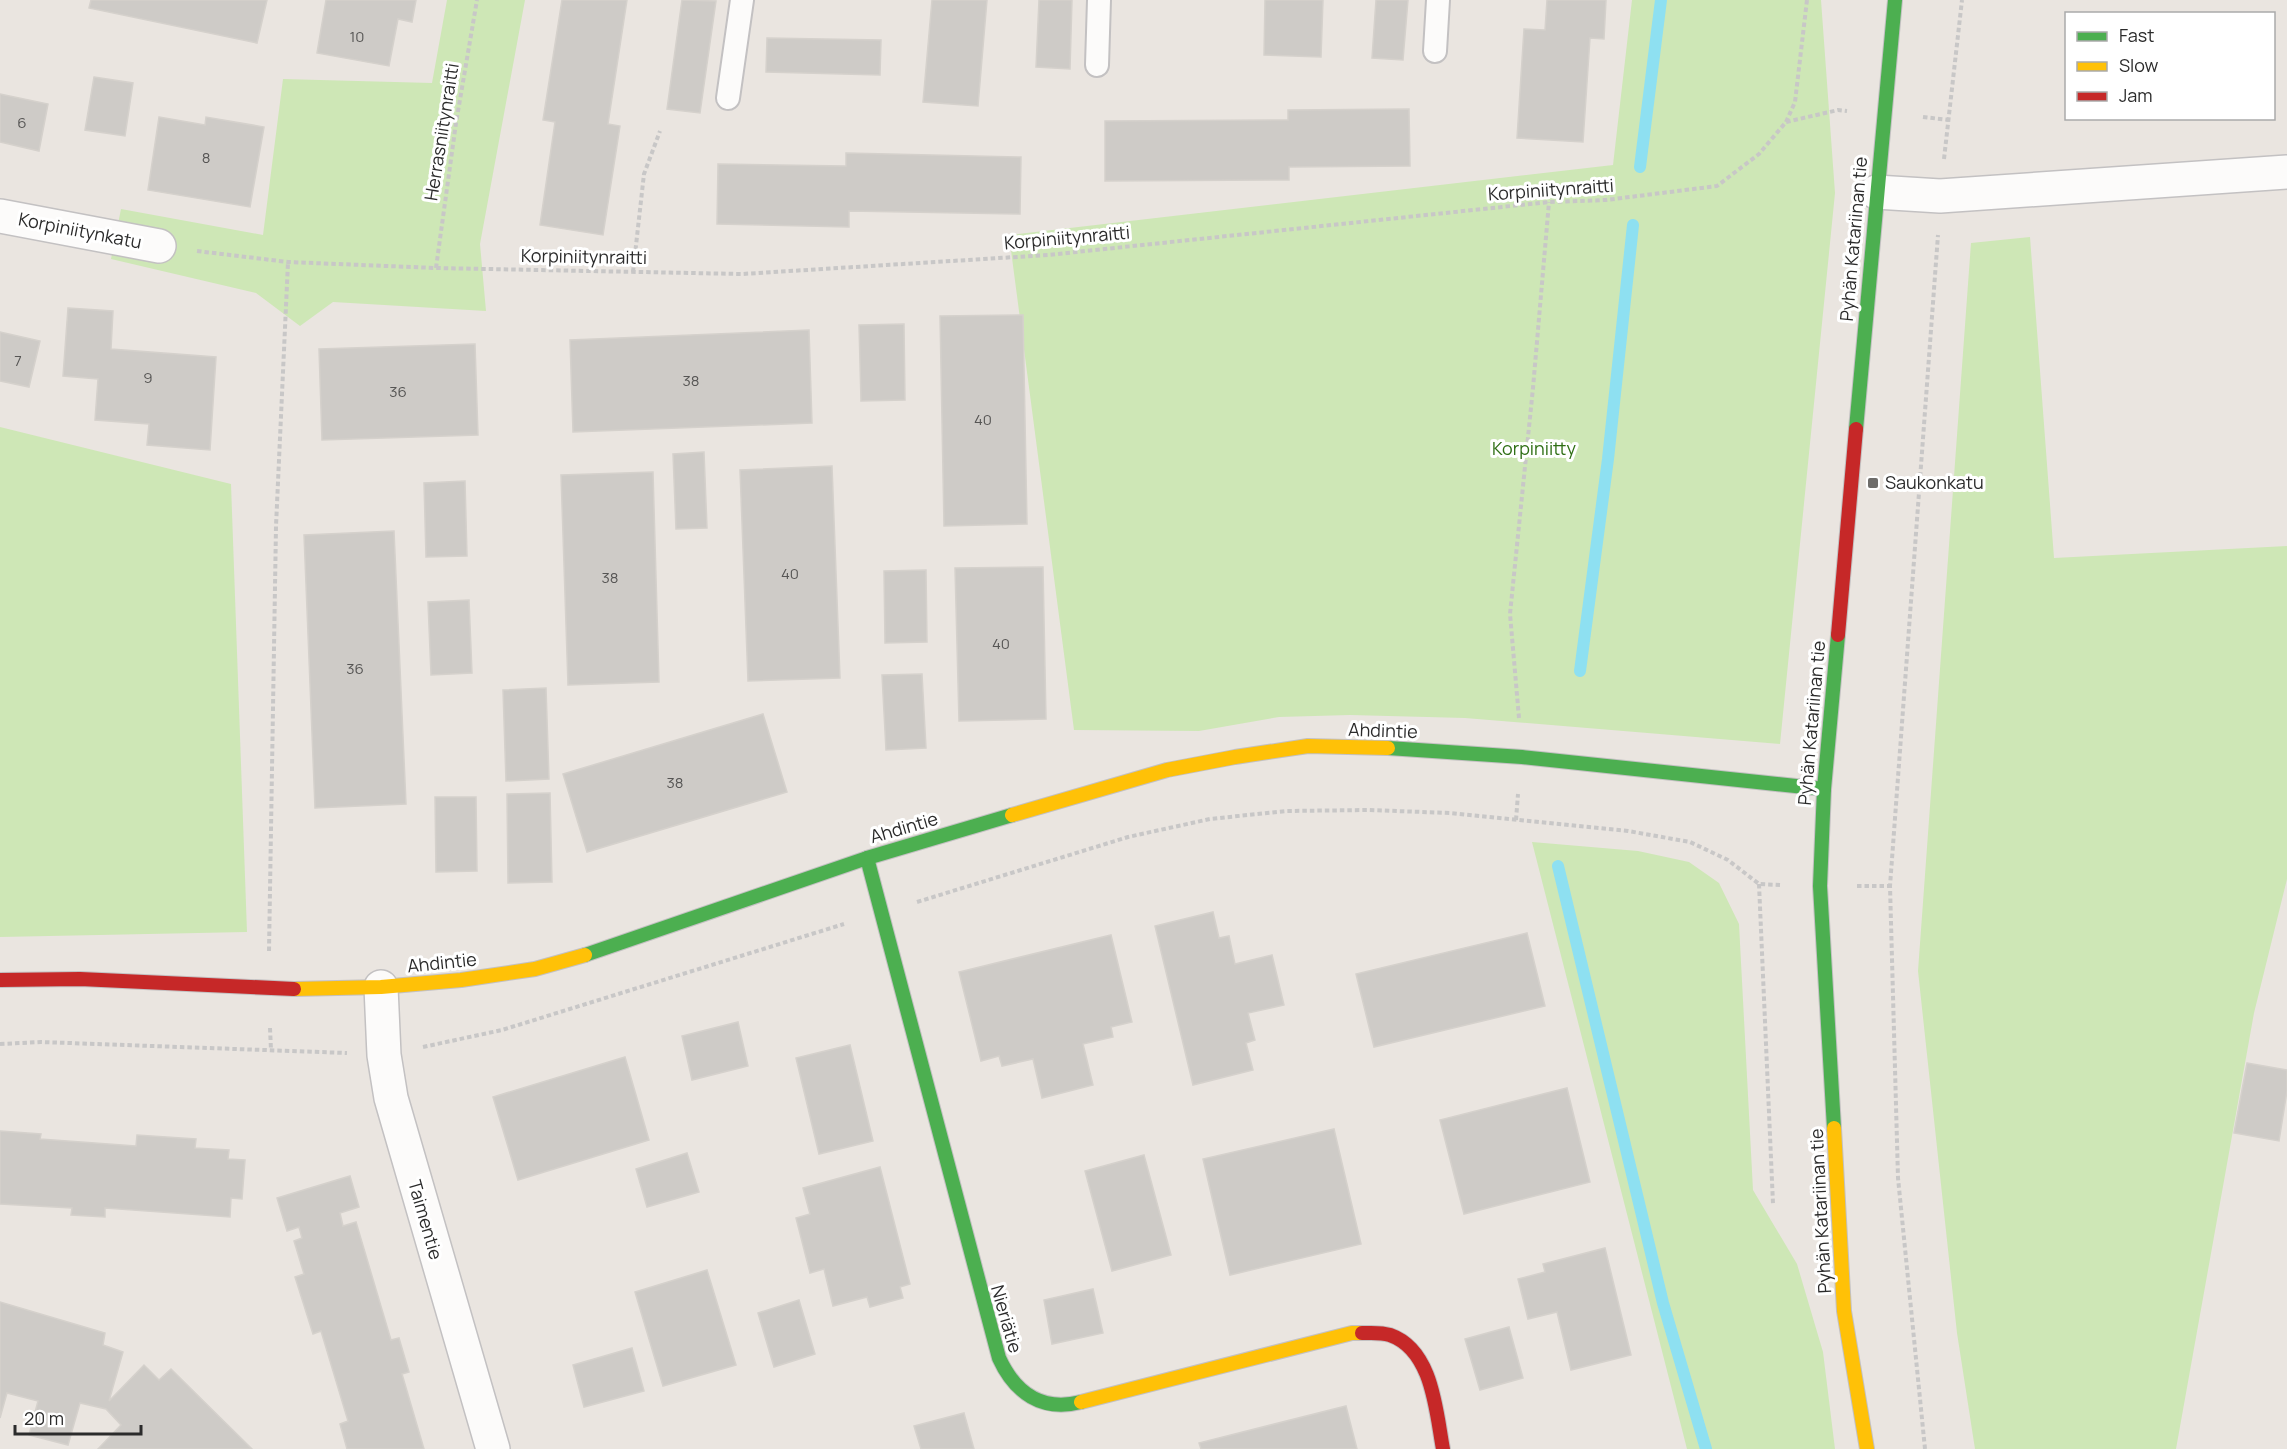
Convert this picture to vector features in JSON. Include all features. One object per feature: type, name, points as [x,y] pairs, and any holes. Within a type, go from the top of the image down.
[{"type":"street","name":"Pyhän Katariinan tie","points":[[1868,1449],[1844,1311],[1820,886],[1824,789],[1895,0]]},
{"type":"street","points":[[1876,192],[1940,196],[2287,172]]},
{"type":"street","name":"Korpiniitynkatu","points":[[0,216],[159,246]]},
{"type":"street","name":"Ahdintie","points":[[0,980],[80,979],[269,989],[381,987],[461,980],[535,969],[608,948],[867,858],[1167,770],[1235,757],[1308,747],[1388,748],[1522,757],[1824,789]]},
{"type":"street","name":"Nieriätie","points":[[867,858],[993,1343],[1000,1365],[1013,1383],[1027,1397],[1047,1404],[1070,1405],[1335,1336],[1352,1333],[1390,1335],[1406,1343],[1419,1358],[1427,1377],[1443,1449]]},
{"type":"street","name":"Taimentie","points":[[381,987],[384,1055],[391,1098],[401,1139],[493,1449]]},
{"type":"lane","points":[[728,98],[742,0]]},
{"type":"lane","points":[[1097,65],[1099,0]]},
{"type":"lane","points":[[1435,51],[1438,0]]},
{"type":"path","name":"Herrasniitynraitti","points":[[436,268],[456,123],[477,0]]},
{"type":"path","points":[[1786,122],[1795,102],[1807,0]]},
{"type":"path","points":[[1925,1449],[1898,1178],[1890,886],[1940,196],[1962,0]]},
{"type":"path","points":[[1786,122],[1838,110],[1949,120]]},
{"type":"path","name":"Korpiniitynraitti","points":[[159,246],[288,262],[436,268],[742,274],[1048,255],[1549,202],[1606,200],[1717,186],[1759,154],[1786,122]]},
{"type":"path","points":[[633,272],[644,174],[660,131]]},
{"type":"path","points":[[1516,820],[1522,757],[1510,614],[1549,202]]},
{"type":"path","points":[[271,1050],[269,989],[276,526],[288,262]]},
{"type":"path","points":[[0,1044],[41,1042],[384,1055],[502,1030],[1128,837],[1210,819],[1286,811],[1369,810],[1450,813],[1628,831],[1690,842],[1728,860],[1759,884],[1890,886]]},
{"type":"path","points":[[1759,884],[1773,1204]]},
{"type":"green space","points":[[447,0],[525,0],[480,244],[486,311],[333,302],[300,326],[256,293],[111,259],[121,209],[263,235],[283,79],[432,83]]},
{"type":"green space","name":"Korpiniitty","points":[[1632,0],[1821,0],[1835,193],[1780,744],[1465,718],[1350,715],[1279,717],[1199,731],[1074,730],[1009,235],[1613,165]]},
{"type":"green space","points":[[2030,237],[2054,558],[2287,546],[2287,879],[2254,1013],[2176,1449],[1975,1449],[1957,1333],[1918,971],[1971,243]]},
{"type":"green space","points":[[0,427],[231,484],[247,932],[0,937]]},
{"type":"green space","points":[[1532,842],[1638,851],[1689,862],[1719,883],[1739,924],[1753,1190],[1797,1264],[1823,1352],[1835,1449],[1687,1449]]},
{"type":"building","points":[[91,0],[267,0],[257,43],[89,8]]},
{"type":"building","points":[[326,0],[416,0],[412,22],[398,19],[389,66],[317,53]]},
{"type":"building","points":[[562,0],[627,0],[608,124],[620,126],[603,235],[540,225],[555,122],[543,120]]},
{"type":"building","points":[[682,0],[716,1],[700,113],[667,109]]},
{"type":"building","points":[[932,0],[987,0],[978,106],[923,102]]},
{"type":"building","points":[[1039,0],[1072,0],[1070,69],[1036,67]]},
{"type":"building","points":[[1265,0],[1323,0],[1321,57],[1264,55]]},
{"type":"building","points":[[1376,0],[1408,0],[1403,60],[1372,58]]},
{"type":"building","points":[[1547,0],[1606,0],[1604,39],[1590,38],[1583,142],[1517,138],[1524,29],[1545,30]]},
{"type":"building","points":[[767,38],[881,40],[880,75],[766,72]]},
{"type":"building","points":[[94,77],[133,83],[125,136],[85,130]]},
{"type":"building","points":[[0,94],[48,104],[39,151],[0,142]]},
{"type":"building","points":[[1409,109],[1410,166],[1289,167],[1289,180],[1105,181],[1105,121],[1288,120],[1288,110]]},
{"type":"building","points":[[159,117],[205,125],[206,117],[264,127],[250,207],[148,190]]},
{"type":"building","points":[[846,153],[1021,157],[1020,214],[849,211],[849,227],[717,224],[718,164],[846,166]]},
{"type":"building","points":[[68,308],[113,311],[111,349],[216,357],[210,450],[147,445],[149,424],[95,420],[98,379],[63,376]]},
{"type":"building","points":[[1023,315],[1027,524],[944,526],[940,316]]},
{"type":"building","points":[[904,324],[905,400],[861,401],[859,325]]},
{"type":"building","points":[[809,330],[812,423],[573,432],[570,340]]},
{"type":"building","points":[[0,332],[40,341],[29,387],[0,381]]},
{"type":"building","points":[[475,344],[478,435],[322,440],[319,349]]},
{"type":"building","points":[[704,452],[707,528],[676,529],[673,454]]},
{"type":"building","points":[[832,466],[840,678],[748,681],[740,470]]},
{"type":"building","points":[[653,472],[659,682],[568,685],[561,475]]},
{"type":"building","points":[[465,481],[467,556],[426,557],[424,483]]},
{"type":"building","points":[[394,531],[406,804],[315,808],[304,535]]},
{"type":"building","points":[[1043,567],[1046,719],[959,721],[955,568]]},
{"type":"building","points":[[926,570],[927,642],[885,643],[884,571]]},
{"type":"building","points":[[469,600],[472,673],[431,675],[428,602]]},
{"type":"building","points":[[922,674],[926,748],[886,750],[882,675]]},
{"type":"building","points":[[546,688],[549,779],[506,781],[503,690]]},
{"type":"building","points":[[763,714],[787,792],[587,852],[563,774]]},
{"type":"building","points":[[550,793],[552,882],[508,883],[507,794]]},
{"type":"building","points":[[435,797],[476,797],[477,871],[436,872]]},
{"type":"building","points":[[1213,912],[1219,938],[1229,936],[1235,964],[1272,955],[1284,1005],[1248,1013],[1255,1040],[1246,1043],[1253,1070],[1193,1085],[1155,926]]},
{"type":"building","points":[[1527,933],[1545,1006],[1374,1047],[1356,974]]},
{"type":"building","points":[[1111,935],[1132,1022],[1111,1027],[1113,1037],[1083,1044],[1093,1085],[1042,1098],[1033,1059],[1002,1066],[999,1056],[981,1061],[959,972]]},
{"type":"building","points":[[738,1022],[748,1066],[692,1080],[682,1036]]},
{"type":"building","points":[[850,1045],[873,1141],[819,1154],[796,1058]]},
{"type":"building","points":[[625,1057],[649,1140],[518,1180],[493,1097]]},
{"type":"building","points":[[2247,1063],[2287,1070],[2287,1091],[2279,1141],[2234,1133]]},
{"type":"building","points":[[1567,1088],[1590,1182],[1464,1214],[1440,1120]]},
{"type":"building","points":[[1334,1129],[1361,1244],[1230,1275],[1203,1159]]},
{"type":"building","points":[[0,1131],[41,1134],[40,1139],[136,1146],[137,1135],[196,1139],[195,1148],[229,1150],[228,1159],[245,1160],[242,1199],[231,1198],[230,1217],[105,1208],[105,1217],[71,1215],[72,1208],[0,1204]]},
{"type":"building","points":[[687,1153],[699,1192],[647,1207],[636,1169]]},
{"type":"building","points":[[1144,1155],[1171,1255],[1112,1271],[1085,1171]]},
{"type":"building","points":[[880,1167],[910,1284],[900,1287],[903,1298],[870,1307],[867,1297],[833,1306],[824,1269],[810,1273],[796,1218],[810,1214],[803,1188]]},
{"type":"building","points":[[350,1176],[359,1207],[340,1213],[343,1226],[356,1222],[391,1340],[399,1338],[409,1372],[402,1374],[424,1449],[347,1449],[340,1424],[348,1421],[321,1331],[313,1334],[295,1277],[304,1274],[294,1241],[302,1238],[299,1227],[287,1231],[277,1198]]},
{"type":"building","points":[[1605,1248],[1631,1355],[1571,1370],[1557,1312],[1528,1319],[1518,1279],[1545,1272],[1543,1264]]},
{"type":"building","points":[[707,1270],[736,1365],[663,1386],[635,1292]]},
{"type":"building","points":[[1093,1289],[1103,1333],[1052,1344],[1044,1300]]},
{"type":"building","points":[[799,1300],[815,1354],[774,1367],[758,1313]]},
{"type":"building","points":[[0,1302],[105,1333],[103,1345],[123,1352],[109,1401],[144,1365],[159,1380],[171,1369],[252,1449],[98,1449],[121,1425],[106,1409],[80,1403],[68,1445],[29,1435],[38,1401],[7,1393],[0,1418]]},
{"type":"building","points":[[1509,1327],[1523,1378],[1480,1390],[1465,1339]]},
{"type":"building","points":[[632,1348],[644,1391],[584,1407],[573,1365]]},
{"type":"building","points":[[1346,1406],[1357,1449],[1201,1449],[1199,1443]]},
{"type":"building","points":[[964,1413],[974,1449],[921,1449],[914,1426]]},
{"type":"waterway","points":[[1640,167],[1661,0]]},
{"type":"waterway","points":[[1580,671],[1608,459],[1633,225]]},
{"type":"waterway","points":[[1558,866],[1663,1303],[1706,1449]]},
{"type":"traffic: fast","points":[[1856,429],[1895,0]]},
{"type":"traffic: fast","points":[[1834,1128],[1820,886],[1824,789],[1838,635]]},
{"type":"traffic: fast","points":[[1388,748],[1522,757],[1824,789]]},
{"type":"traffic: fast","points":[[585,955],[867,858],[1012,815]]},
{"type":"traffic: fast","points":[[867,858],[999,1358],[1013,1381],[1031,1397],[1054,1404],[1081,1402]]},
{"type":"traffic: slow","points":[[1012,815],[1167,770],[1235,757],[1308,746],[1388,748]]},
{"type":"traffic: slow","points":[[294,989],[381,987],[461,980],[535,969],[585,955]]},
{"type":"traffic: slow","points":[[1834,1128],[1844,1311],[1867,1449]]},
{"type":"traffic: slow","points":[[1081,1402],[1352,1333],[1362,1333]]},
{"type":"traffic: jam","points":[[1838,635],[1856,429]]},
{"type":"traffic: jam","points":[[0,980],[80,979],[294,989]]},
{"type":"traffic: jam","points":[[1362,1333],[1390,1335],[1404,1343],[1415,1354],[1430,1384],[1443,1449]]},
{"type":"place","name":"Saukonkatu","points":[[1873,483]]}]
